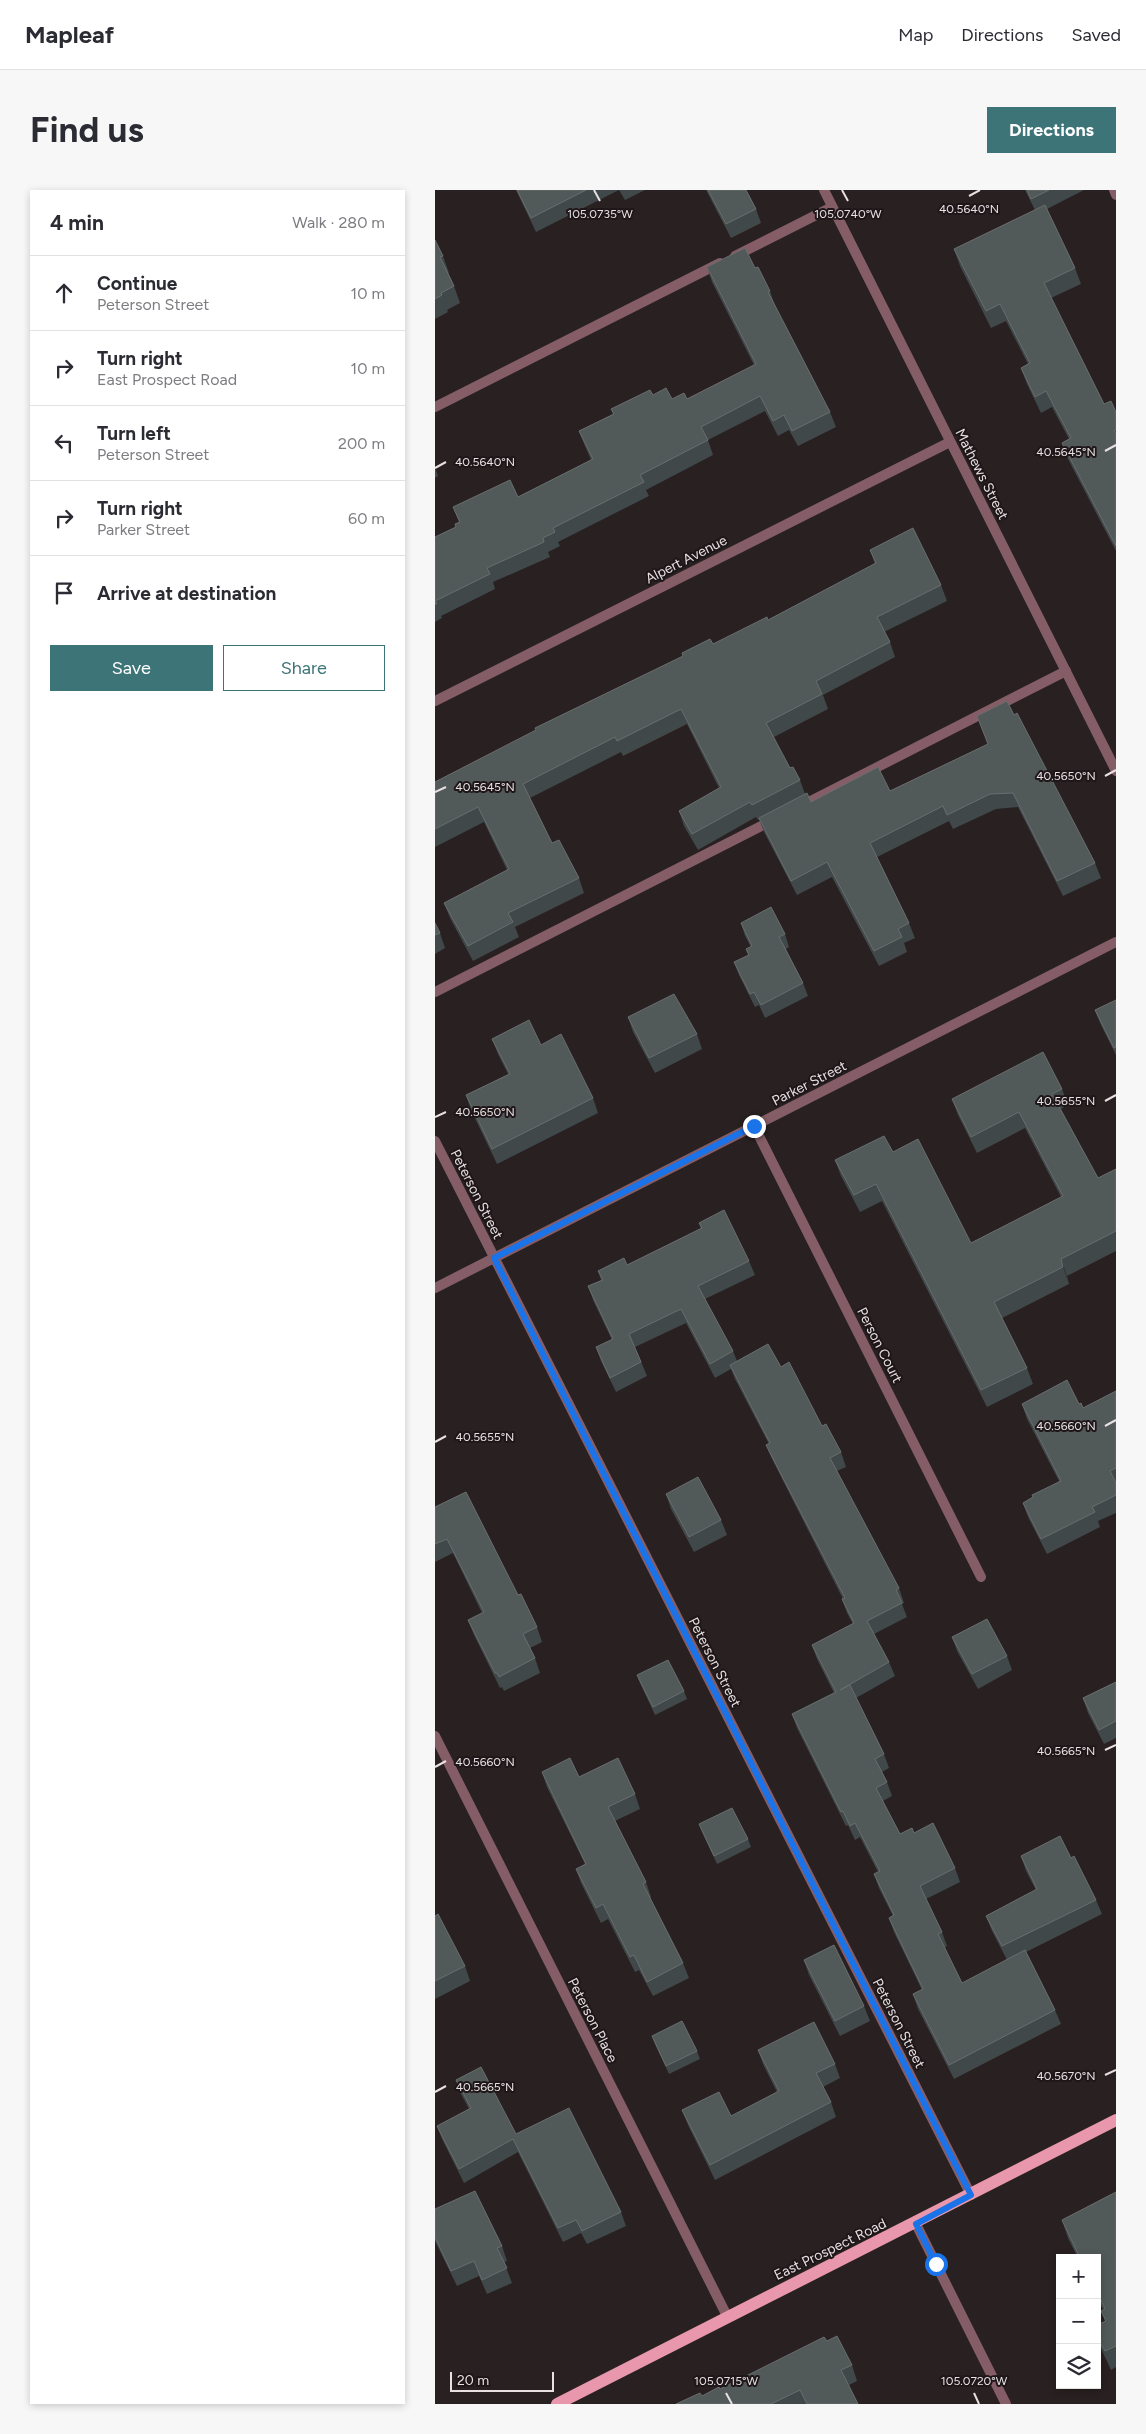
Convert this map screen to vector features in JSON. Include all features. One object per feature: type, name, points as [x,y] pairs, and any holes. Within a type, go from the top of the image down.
[{"type":"main road","name":"East Prospect Road","points":[[565,2402],[727,2316],[916,2224],[1116,2120]]},
{"type":"street","name":"Mathews Street","points":[[824,190],[1116,771]]},
{"type":"street","points":[[1113,190],[1116,195]]},
{"type":"street","points":[[435,407],[832,207]]},
{"type":"street","name":"Alpert Avenue","points":[[435,701],[950,442]]},
{"type":"street","points":[[435,992],[1066,671]]},
{"type":"street","name":"Parker Street","points":[[435,1288],[1116,942]]},
{"type":"street","name":"Person Court","points":[[754,1126],[981,1577]]},
{"type":"street","name":"Peterson Street","points":[[435,1141],[971,2195]]},
{"type":"street","name":"Peterson Place","points":[[435,1736],[727,2316]]},
{"type":"street","points":[[916,2224],[1006,2404]]},
{"type":"building","points":[[517,190],[586,190],[531,218]]},
{"type":"building","points":[[708,190],[746,190],[756,209],[726,224]]},
{"type":"building","points":[[1027,190],[1049,190],[1031,199]]},
{"type":"building","points":[[1045,205],[1075,268],[1044,283],[1104,404],[1111,401],[1116,412],[1116,430],[1114,431],[1116,434],[1116,546],[1062,443],[1071,438],[1046,391],[1035,397],[1021,368],[1030,363],[1000,304],[986,311],[954,249]]},
{"type":"building","points":[[435,240],[443,256],[440,257],[454,286],[441,293],[442,295],[435,299]]},
{"type":"building","points":[[745,248],[755,268],[758,267],[770,291],[768,292],[830,412],[792,431],[784,415],[773,421],[760,396],[701,427],[708,440],[640,475],[644,482],[553,528],[555,532],[543,538],[544,542],[487,568],[490,574],[435,601],[435,537],[456,527],[455,524],[460,522],[453,507],[510,480],[518,497],[593,459],[579,431],[614,414],[611,409],[650,390],[653,395],[666,388],[672,399],[684,393],[687,399],[756,364],[707,267]]},
{"type":"building","points":[[913,528],[941,585],[877,617],[890,642],[816,681],[822,694],[766,723],[790,768],[793,767],[800,780],[752,805],[750,802],[692,834],[679,811],[721,787],[681,709],[617,741],[615,737],[523,784],[552,843],[559,840],[579,878],[508,913],[513,922],[468,946],[444,903],[509,869],[478,807],[435,829],[435,782],[536,730],[535,728],[683,656],[682,653],[710,639],[713,644],[767,617],[768,620],[876,563],[870,550]]},
{"type":"building","points":[[1007,701],[1014,715],[1017,713],[1095,863],[1057,881],[1013,793],[990,794],[947,815],[943,806],[870,843],[909,923],[898,929],[902,937],[874,951],[827,862],[791,881],[759,818],[807,793],[811,802],[878,767],[890,791],[988,744],[977,716]]},
{"type":"building","points":[[771,907],[785,934],[779,937],[803,983],[761,1005],[754,992],[750,994],[734,962],[749,955],[746,949],[752,946],[741,923]]},
{"type":"building","points":[[435,923],[440,933],[435,935]]},
{"type":"building","points":[[674,994],[697,1034],[649,1058],[628,1017]]},
{"type":"building","points":[[1116,1000],[1116,1047],[1114,1048],[1095,1010]]},
{"type":"building","points":[[529,1020],[541,1045],[561,1034],[593,1098],[492,1149],[466,1095],[510,1074],[492,1039]]},
{"type":"building","points":[[1043,1052],[1062,1089],[1052,1094],[1098,1178],[1116,1169],[1116,1231],[1061,1259],[1063,1267],[994,1302],[1027,1368],[981,1390],[876,1184],[854,1195],[835,1160],[884,1136],[893,1152],[918,1139],[971,1243],[1063,1196],[1019,1112],[971,1137],[952,1099]]},
{"type":"building","points":[[724,1210],[749,1261],[698,1286],[733,1351],[710,1364],[681,1309],[629,1334],[641,1362],[610,1378],[596,1347],[613,1339],[588,1286],[603,1280],[598,1271],[624,1258],[627,1265],[702,1228],[699,1223]]},
{"type":"building","points":[[768,1344],[781,1367],[789,1362],[822,1426],[826,1424],[841,1452],[830,1458],[899,1588],[896,1590],[902,1603],[867,1621],[889,1662],[840,1690],[850,1685],[884,1754],[875,1759],[887,1782],[876,1788],[900,1834],[912,1828],[914,1833],[933,1823],[955,1868],[920,1886],[942,1932],[938,1934],[962,1983],[1025,1950],[1055,2010],[949,2065],[913,1994],[923,1989],[889,1918],[894,1915],[874,1874],[880,1871],[855,1823],[850,1826],[843,1811],[841,1812],[792,1714],[836,1692],[812,1645],[854,1623],[842,1599],[845,1598],[766,1445],[770,1443],[730,1365]]},
{"type":"building","points":[[1067,1380],[1083,1408],[1116,1391],[1116,1468],[1110,1471],[1116,1483],[1116,1495],[1092,1507],[1095,1512],[1041,1539],[1023,1503],[1033,1497],[1032,1495],[1061,1481],[1022,1404]]},
{"type":"building","points":[[698,1477],[721,1520],[689,1537],[666,1494]]},
{"type":"building","points":[[466,1492],[518,1595],[521,1594],[537,1627],[523,1634],[535,1658],[499,1677],[495,1673],[468,1620],[484,1612],[447,1539],[435,1544],[435,1507]]},
{"type":"building","points":[[987,1619],[1007,1656],[972,1674],[952,1637]]},
{"type":"building","points":[[668,1660],[684,1691],[653,1707],[637,1675]]},
{"type":"building","points":[[1116,1682],[1116,1721],[1099,1730],[1083,1698]]},
{"type":"building","points":[[570,1758],[579,1777],[618,1758],[635,1794],[608,1807],[646,1882],[643,1884],[683,1963],[647,1982],[634,1955],[630,1957],[603,1904],[596,1908],[576,1869],[586,1864],[542,1772]]},
{"type":"building","points":[[732,1808],[748,1839],[714,1856],[699,1824]]},
{"type":"building","points":[[1060,1836],[1071,1858],[1074,1856],[1096,1900],[1002,1946],[986,1916],[1037,1889],[1021,1856]]},
{"type":"building","points":[[438,1914],[465,1966],[435,1981],[435,1916]]},
{"type":"building","points":[[834,1945],[864,2006],[835,2021],[804,1960]]},
{"type":"building","points":[[682,2021],[697,2051],[666,2066],[652,2036]]},
{"type":"building","points":[[814,2022],[835,2064],[816,2073],[831,2102],[710,2165],[682,2110],[719,2092],[731,2116],[779,2091],[758,2050]]},
{"type":"building","points":[[481,2067],[516,2134],[569,2108],[621,2212],[582,2231],[576,2220],[558,2228],[513,2139],[459,2169],[437,2126],[471,2108],[456,2080]]},
{"type":"building","points":[[475,2191],[502,2246],[497,2248],[507,2268],[482,2280],[474,2261],[451,2271],[435,2237],[435,2209]]},
{"type":"building","points":[[1116,2192],[1116,2346],[1105,2351],[1101,2344],[1101,2323],[1106,2321],[1101,2311],[1105,2309],[1101,2300],[1101,2254],[1078,2254],[1062,2220]]},
{"type":"building","points":[[837,2336],[852,2365],[841,2370],[858,2404],[807,2404],[800,2390],[771,2404],[676,2404],[700,2393],[702,2396],[719,2387],[720,2389],[824,2337],[827,2341]]},
{"type":"route","points":[[754,1126],[494,1258],[971,2195],[916,2224],[936,2264]]}]
